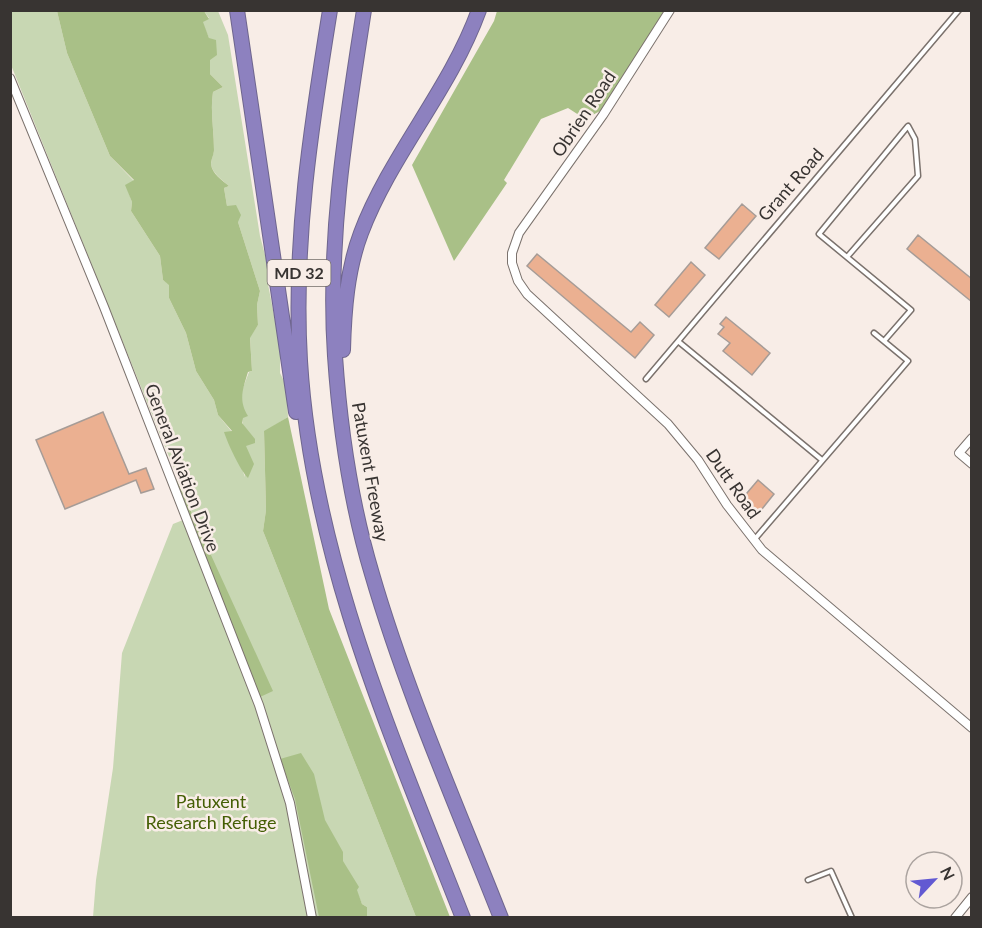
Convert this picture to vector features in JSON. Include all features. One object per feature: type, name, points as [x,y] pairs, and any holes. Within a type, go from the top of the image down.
[{"type":"highway","points":[[228,10],[244,72]]},
{"type":"highway","points":[[237,10],[244,72],[297,415],[326,536]]},
{"type":"highway","name":"MD 32","points":[[330,10],[310,130],[302,199],[298,300],[305,414],[326,536],[339,583],[370,677],[463,918]]},
{"type":"highway","name":"Patuxent Freeway","points":[[364,10],[343,144],[336,214],[333,298],[339,410],[360,528],[371,572],[405,674],[501,918]]},
{"type":"highway","points":[[360,528],[343,354],[346,298],[354,257],[361,233],[379,194],[459,55],[479,10]]},
{"type":"street","name":"Obrien Road","points":[[519,233],[603,115],[670,10]]},
{"type":"street","name":"General Aviation Drive","points":[[10,78],[104,307],[259,705],[290,803],[312,918]]},
{"type":"street","name":"Dutt Road","points":[[519,233],[512,253],[512,263],[522,288],[684,441],[754,540],[799,582],[972,728]]},
{"type":"street","points":[[972,438],[959,453],[972,464]]},
{"type":"street","points":[[955,918],[972,897]]},
{"type":"lane","name":"Grant Road","points":[[646,379],[959,10]]},
{"type":"lane","points":[[847,257],[918,176],[915,139],[908,126],[819,234],[911,310],[885,341]]},
{"type":"lane","points":[[754,540],[908,360],[874,333]]},
{"type":"lane","points":[[679,342],[822,460]]},
{"type":"lane","points":[[808,880],[831,871],[852,918]]},
{"type":"green space","name":"Patuxent Research Refuge","points":[[11,11],[57,11],[67,53],[110,156],[134,181],[126,185],[132,202],[131,211],[160,256],[163,280],[169,284],[169,298],[186,333],[196,371],[214,400],[218,415],[232,432],[225,432],[245,477],[241,393],[249,372],[252,371],[250,337],[258,325],[257,305],[260,291],[238,222],[227,206],[224,188],[229,186],[215,173],[211,164],[214,149],[213,92],[223,87],[210,74],[209,38],[202,22],[209,18],[204,11],[218,11],[228,35],[260,236],[269,270],[267,279],[280,346],[280,373],[286,385],[288,417],[264,432],[266,510],[263,531],[416,917],[367,917],[367,907],[362,904],[346,866],[366,917],[93,917],[96,880],[113,768],[122,653],[173,524],[193,516],[11,65]]},
{"type":"green space","points":[[57,11],[204,11],[209,19],[203,22],[209,38],[216,40],[217,55],[210,60],[210,74],[223,87],[213,92],[214,150],[211,164],[215,174],[229,186],[224,188],[227,206],[236,205],[241,215],[238,222],[260,291],[257,305],[258,325],[250,338],[252,371],[248,372],[242,394],[243,405],[248,416],[243,418],[242,423],[255,439],[255,443],[246,446],[254,464],[248,478],[234,457],[224,432],[232,431],[218,415],[214,400],[196,371],[186,333],[169,298],[169,285],[163,280],[160,256],[131,211],[132,202],[125,185],[134,180],[110,156],[67,53]]},
{"type":"green space","points":[[497,11],[665,11],[602,110],[585,119],[568,108],[541,119],[504,180],[507,183],[454,261],[412,165],[494,21]]},
{"type":"green space","points":[[288,417],[329,609],[450,917],[416,917],[263,531],[266,510],[264,431]]},
{"type":"green space","points":[[174,474],[273,691],[260,697],[256,693]]},
{"type":"green space","points":[[301,753],[314,774],[325,820],[343,852],[343,861],[359,887],[357,890],[362,904],[367,907],[367,917],[319,917],[295,799],[280,759]]},
{"type":"building","points":[[742,204],[756,216],[719,259],[705,248]]},
{"type":"building","points":[[918,235],[972,279],[972,302],[907,249]]},
{"type":"building","points":[[537,254],[631,332],[640,322],[654,335],[635,358],[527,266]]},
{"type":"building","points":[[691,262],[705,275],[669,317],[655,305]]},
{"type":"building","points":[[726,317],[770,353],[752,375],[723,351],[730,343],[718,334],[724,327],[720,324]]},
{"type":"building","points":[[103,412],[129,474],[146,468],[154,489],[141,493],[136,480],[65,509],[36,440]]},
{"type":"building","points":[[758,480],[774,494],[758,514],[741,500]]}]
